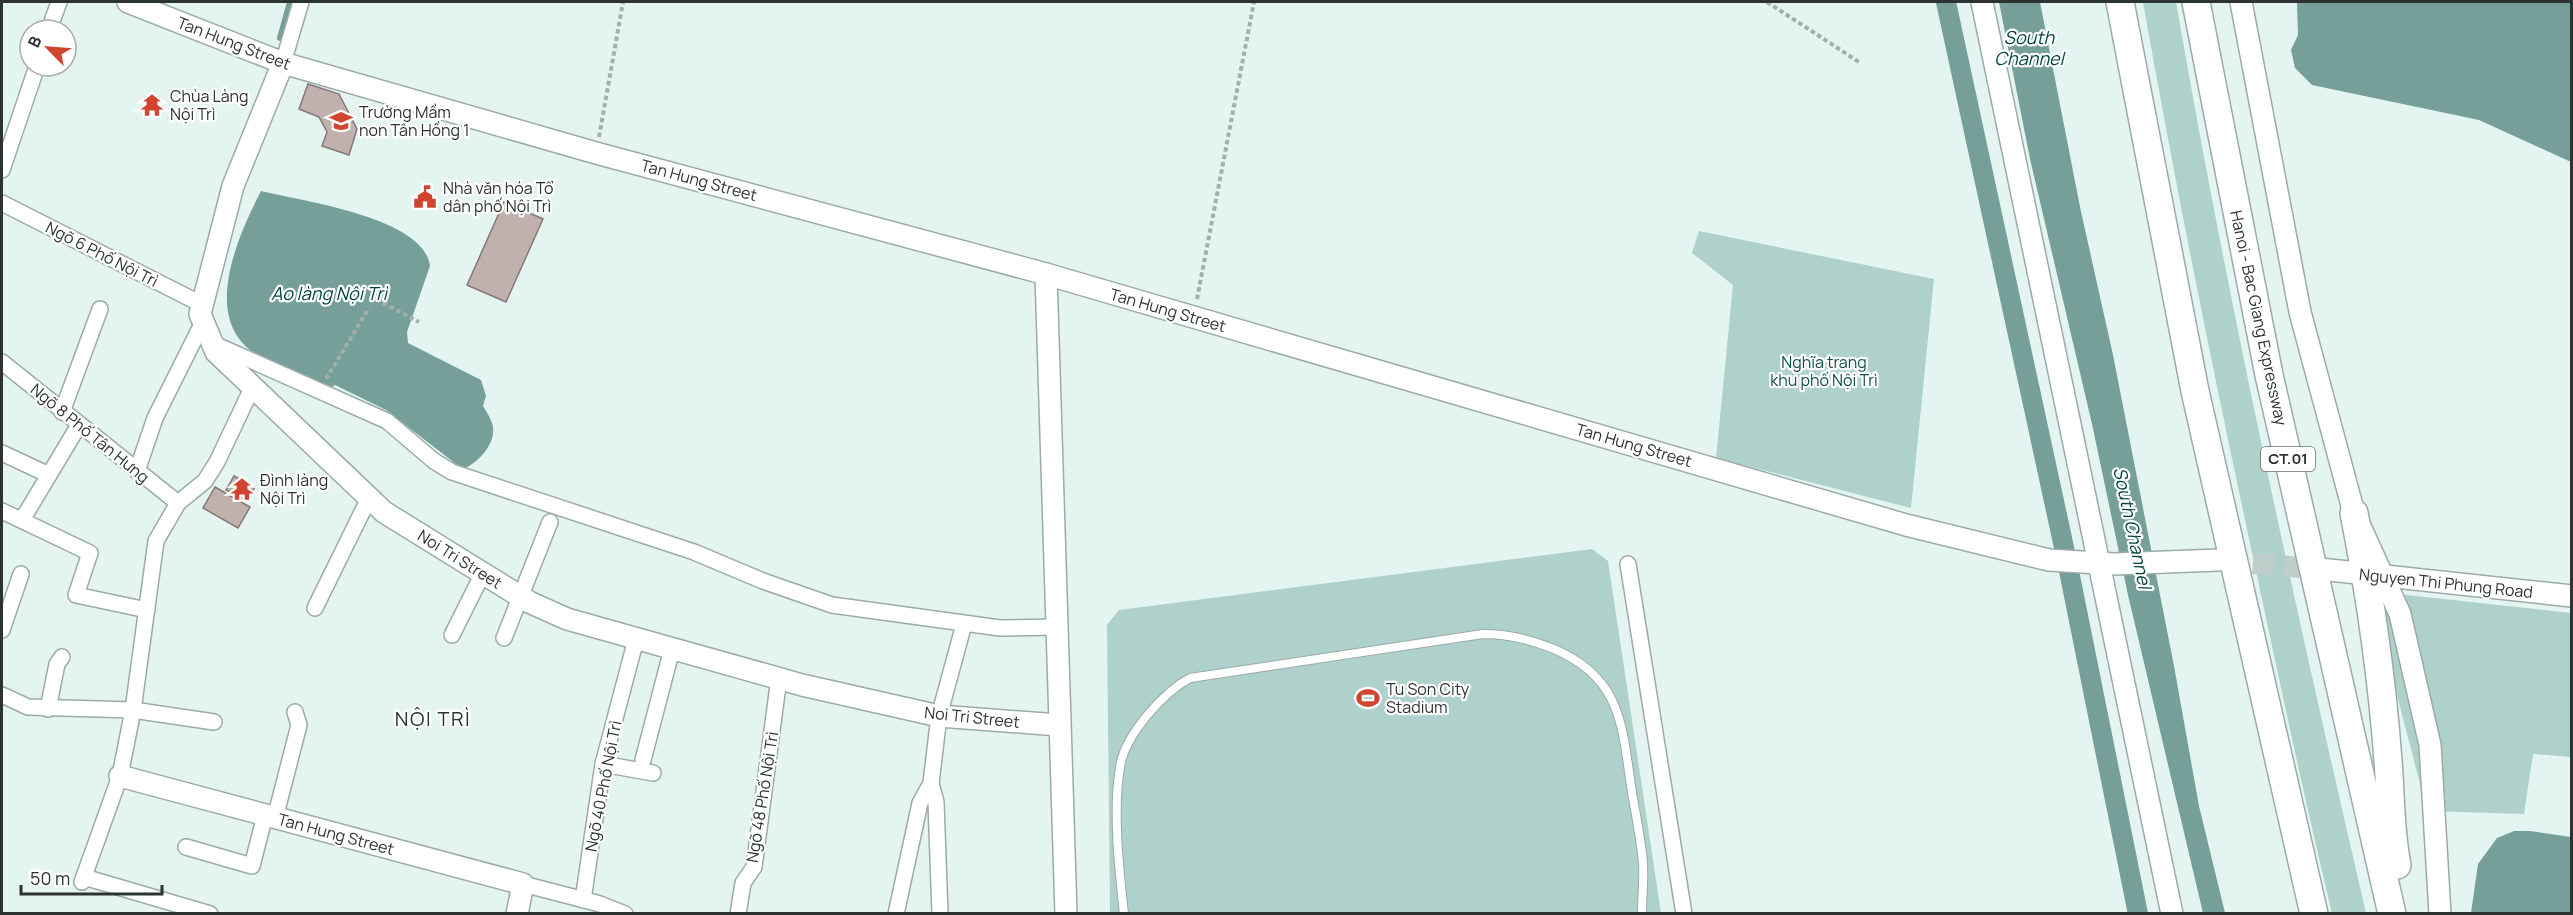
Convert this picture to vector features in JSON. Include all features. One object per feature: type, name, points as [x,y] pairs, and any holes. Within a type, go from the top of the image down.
[{"type":"highway","points":[[2120,2],[2195,391],[2314,914]]},
{"type":"highway","name":"Hanoi - Bac Giang Expressway","points":[[2196,2],[2269,375],[2391,914]]},
{"type":"highway","points":[[2354,513],[2374,575],[2393,846],[2406,914]]},
{"type":"street","points":[[53,18],[59,2]]},
{"type":"street","name":"Tan Hung Street","points":[[128,2],[283,63],[596,153],[1046,274],[1906,525],[2049,560],[2099,563],[2218,560]]},
{"type":"street","points":[[137,471],[155,418],[203,313],[233,186],[283,63],[301,2]]},
{"type":"street","points":[[1982,2],[2172,914]]},
{"type":"street","points":[[2241,2],[2300,312],[2354,513]]},
{"type":"street","points":[[2,170],[33,78]]},
{"type":"street","name":"Ngõ 6 Phố Nội Trì","points":[[2,203],[203,313]]},
{"type":"street","points":[[1046,274],[1065,914]]},
{"type":"street","points":[[62,412],[100,309]]},
{"type":"street","name":"Noi Tri Street","points":[[203,313],[216,352],[384,512],[521,597],[567,619],[779,678],[939,716],[1059,725]]},
{"type":"street","points":[[212,343],[387,421],[434,461],[452,472],[694,552],[763,581],[832,604],[1000,628],[1056,627]]},
{"type":"street","name":"Ngõ 8 Phố Tân Hưng","points":[[2,362],[178,503]]},
{"type":"street","points":[[210,914],[83,880],[120,776],[133,710],[156,541],[178,503],[205,481],[217,462],[252,388]]},
{"type":"street","points":[[22,520],[79,425]]},
{"type":"street","points":[[2,453],[49,475]]},
{"type":"street","points":[[315,608],[369,498]]},
{"type":"street","points":[[2,512],[90,553],[76,595],[147,610]]},
{"type":"street","points":[[504,638],[550,522]]},
{"type":"street","points":[[1628,564],[1684,914]]},
{"type":"street","name":"Nguyen Thi Phung Road","points":[[2320,569],[2571,596]]},
{"type":"street","points":[[452,635],[483,573]]},
{"type":"street","points":[[2,630],[21,574]]},
{"type":"street","points":[[2374,575],[2400,614],[2430,745],[2440,914]]},
{"type":"street","points":[[940,914],[936,802],[931,783],[939,716],[964,624]]},
{"type":"street","name":"Ngõ 40 Phố Nội Trì","points":[[583,900],[603,764],[636,639]]},
{"type":"street","points":[[643,759],[672,649]]},
{"type":"street","points":[[48,709],[57,664],[62,657]]},
{"type":"street","name":"Ngõ 48 Phố Nội Trì","points":[[738,914],[743,883],[754,867],[779,678]]},
{"type":"street","points":[[2,695],[28,707],[133,710],[214,722]]},
{"type":"street","points":[[186,847],[252,866],[299,725],[295,712]]},
{"type":"street","points":[[603,764],[653,773]]},
{"type":"street","name":"Tan Hung Street","points":[[120,776],[523,884]]},
{"type":"street","points":[[896,914],[920,803],[931,783]]},
{"type":"street","points":[[517,914],[523,884],[625,914]]},
{"type":"lane","points":[[1124,914],[1120,872],[1118,799],[1122,761],[1141,725],[1166,693],[1190,678],[1483,634],[1510,634],[1563,652],[1586,665],[1599,678],[1612,699],[1623,731],[1643,864],[1642,914]]},
{"type":"path","points":[[596,153],[623,2]]},
{"type":"path","points":[[1194,317],[1254,2]]},
{"type":"path","points":[[1767,2],[1859,62]]},
{"type":"path","points":[[383,303],[418,322]]},
{"type":"path","points":[[320,390],[369,308]]},
{"type":"green space","points":[[2143,2],[2176,2],[2241,345],[2314,686],[2366,913],[2332,913],[2224,422]]},
{"type":"green space","name":"Nghĩa trang khu phố Nội Trì","points":[[1699,231],[1934,279],[1911,508],[1716,458],[1733,285],[1692,253]]},
{"type":"green space","name":"Tu Son City Stadium","points":[[1592,549],[1608,561],[1661,913],[1110,913],[1107,625],[1119,610]]},
{"type":"green space","points":[[2370,591],[2571,613],[2571,757],[2533,754],[2524,814],[2427,811]]},
{"type":"water","name":"South Channel","points":[[1999,2],[2040,2],[2080,207],[2113,355],[2199,806],[2225,913],[2203,913],[2128,595],[2092,424],[2030,159]]},
{"type":"water","points":[[2297,2],[2571,2],[2571,162],[2479,120],[2312,85],[2295,68],[2291,50],[2298,35]]},
{"type":"water","name":"Ao làng Nội Trì","points":[[261,191],[330,206],[384,223],[407,235],[423,249],[430,266],[407,332],[408,343],[481,380],[486,396],[483,406],[493,430],[490,443],[476,461],[465,468],[456,464],[386,410],[335,385],[332,387],[274,363],[256,354],[239,339],[230,320],[227,299],[229,276],[243,231]]},
{"type":"water","points":[[2514,831],[2571,837],[2571,913],[2471,913],[2478,864],[2497,838]]},
{"type":"building","points":[[308,84],[339,94],[357,129],[349,155],[322,146],[327,132],[319,117],[299,109]]},
{"type":"building","points":[[504,202],[543,219],[506,302],[467,285]]},
{"type":"building","points":[[234,476],[255,487],[247,501],[226,490]]},
{"type":"building","points":[[215,487],[250,507],[238,528],[203,508]]},
{"type":"waterway","points":[[280,38],[290,2]]},
{"type":"waterway","points":[[1946,2],[2068,566],[2138,914]]},
{"type":"tunnel","points":[[2222,561],[2320,569]]},
{"type":"place","name":"Chùa Làng Nội Trì","points":[[152,105]]},
{"type":"place","name":"Trường Mầm non Tân Hồng 1","points":[[341,121]]},
{"type":"place","name":"Nhà văn hóa Tổ dân phố Nội Trì","points":[[425,197]]},
{"type":"place","name":"Đình làng Nội Trì","points":[[242,489]]},
{"type":"place","name":"Tu Son City Stadium","points":[[1368,698]]},
{"type":"district","name":"NỘI TRÌ","points":[[433,719]]}]
